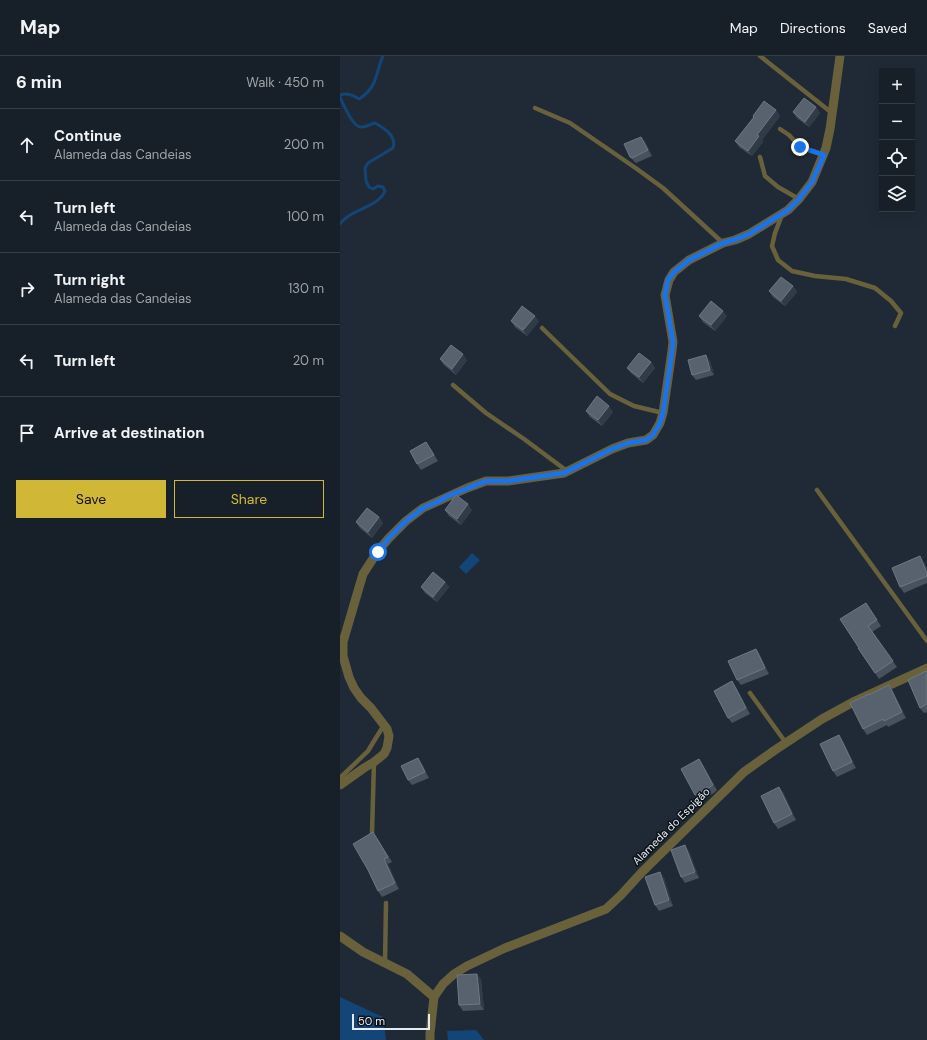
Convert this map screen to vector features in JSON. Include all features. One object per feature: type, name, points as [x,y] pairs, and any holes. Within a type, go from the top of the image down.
[{"type":"street","points":[[340,785],[384,754],[387,748],[389,736],[387,729],[354,688],[343,656],[343,642],[363,574],[378,552],[389,538],[406,521],[423,508],[448,496],[486,481],[516,480],[564,473],[628,443],[646,440],[653,435],[660,423],[663,413],[673,342],[665,295],[668,280],[674,272],[689,260],[723,243],[749,234],[788,210],[799,199],[812,182],[824,155],[830,129],[840,56]]},
{"type":"street","name":"Alameda do Espigão","points":[[434,997],[443,984],[454,974],[467,966],[505,948],[606,909],[744,772],[786,743],[855,701],[927,668]]},
{"type":"street","points":[[340,936],[363,952],[407,974],[434,997],[430,1040]]},
{"type":"lane","points":[[760,56],[832,113]]},
{"type":"lane","points":[[535,108],[570,123],[637,169],[663,188],[723,243]]},
{"type":"lane","points":[[780,129],[789,135],[800,147],[824,155]]},
{"type":"lane","points":[[760,157],[765,176],[778,187],[799,199]]},
{"type":"lane","points":[[783,213],[775,233],[772,246],[778,260],[792,271],[815,276],[846,279],[875,288],[891,301],[901,313],[895,326]]},
{"type":"lane","points":[[542,328],[610,394],[634,406],[663,413]]},
{"type":"lane","points":[[453,385],[486,413],[567,471]]},
{"type":"lane","points":[[817,490],[927,641]]},
{"type":"lane","points":[[750,693],[786,743]]},
{"type":"lane","points":[[340,778],[368,751],[384,725]]},
{"type":"lane","points":[[372,833],[374,762]]},
{"type":"lane","points":[[385,963],[386,903]]},
{"type":"water","points":[[472,553],[480,560],[466,574],[459,567]]},
{"type":"water","points":[[340,997],[383,1017],[386,1040],[340,1040]]},
{"type":"water","points":[[476,1030],[484,1040],[448,1040],[447,1031]]},
{"type":"building","points":[[804,98],[816,107],[805,122],[793,112]]},
{"type":"building","points":[[764,101],[776,110],[757,135],[759,136],[748,151],[735,141],[754,117],[753,116]]},
{"type":"building","points":[[641,137],[648,150],[632,158],[630,157],[624,144]]},
{"type":"building","points":[[781,277],[793,286],[781,301],[769,291]]},
{"type":"building","points":[[711,301],[723,311],[711,325],[699,316]]},
{"type":"building","points":[[522,306],[535,316],[523,330],[511,321]]},
{"type":"building","points":[[451,345],[463,354],[452,369],[440,359]]},
{"type":"building","points":[[639,353],[651,362],[639,377],[627,368]]},
{"type":"building","points":[[706,355],[710,370],[692,375],[688,360]]},
{"type":"building","points":[[597,396],[609,406],[598,420],[586,411]]},
{"type":"building","points":[[426,442],[434,455],[417,464],[410,451]]},
{"type":"building","points":[[456,495],[468,504],[457,519],[445,510]]},
{"type":"building","points":[[367,508],[379,517],[368,532],[356,522]]},
{"type":"building","points":[[920,556],[927,576],[900,587],[892,568]]},
{"type":"building","points":[[433,572],[445,582],[433,597],[421,587]]},
{"type":"building","points":[[866,603],[877,620],[868,626],[893,661],[875,673],[840,619]]},
{"type":"building","points":[[756,649],[765,668],[737,680],[728,661]]},
{"type":"building","points":[[926,671],[927,704],[920,708],[908,680]]},
{"type":"building","points":[[732,681],[746,708],[728,718],[714,691]]},
{"type":"building","points":[[889,685],[902,712],[863,729],[850,703]]},
{"type":"building","points":[[839,735],[852,762],[833,771],[820,744]]},
{"type":"building","points":[[418,758],[425,772],[408,780],[401,766]]},
{"type":"building","points":[[699,759],[713,785],[695,795],[681,769]]},
{"type":"building","points":[[779,787],[792,814],[774,823],[761,796]]},
{"type":"building","points":[[373,832],[388,857],[384,859],[395,883],[378,891],[353,844]]},
{"type":"building","points":[[685,845],[695,872],[681,877],[671,850]]},
{"type":"building","points":[[660,872],[669,900],[655,905],[645,877]]},
{"type":"building","points":[[477,974],[480,1004],[459,1005],[457,975]]},
{"type":"waterway","points":[[340,95],[350,94],[359,99],[370,90],[383,56]]},
{"type":"waterway","points":[[340,97],[348,114],[357,125],[363,127],[375,123],[389,133],[394,144],[393,148],[368,163],[365,168],[366,181],[369,187],[373,189],[378,186],[383,187],[385,191],[381,197],[370,205],[350,215],[340,224]]},
{"type":"route","points":[[378,552],[389,538],[406,521],[423,508],[448,496],[486,481],[508,481],[564,473],[612,449],[628,443],[646,440],[653,435],[660,423],[663,413],[673,342],[665,295],[668,280],[678,268],[689,260],[723,243],[749,234],[788,210],[799,199],[812,182],[824,155],[800,147]]}]
